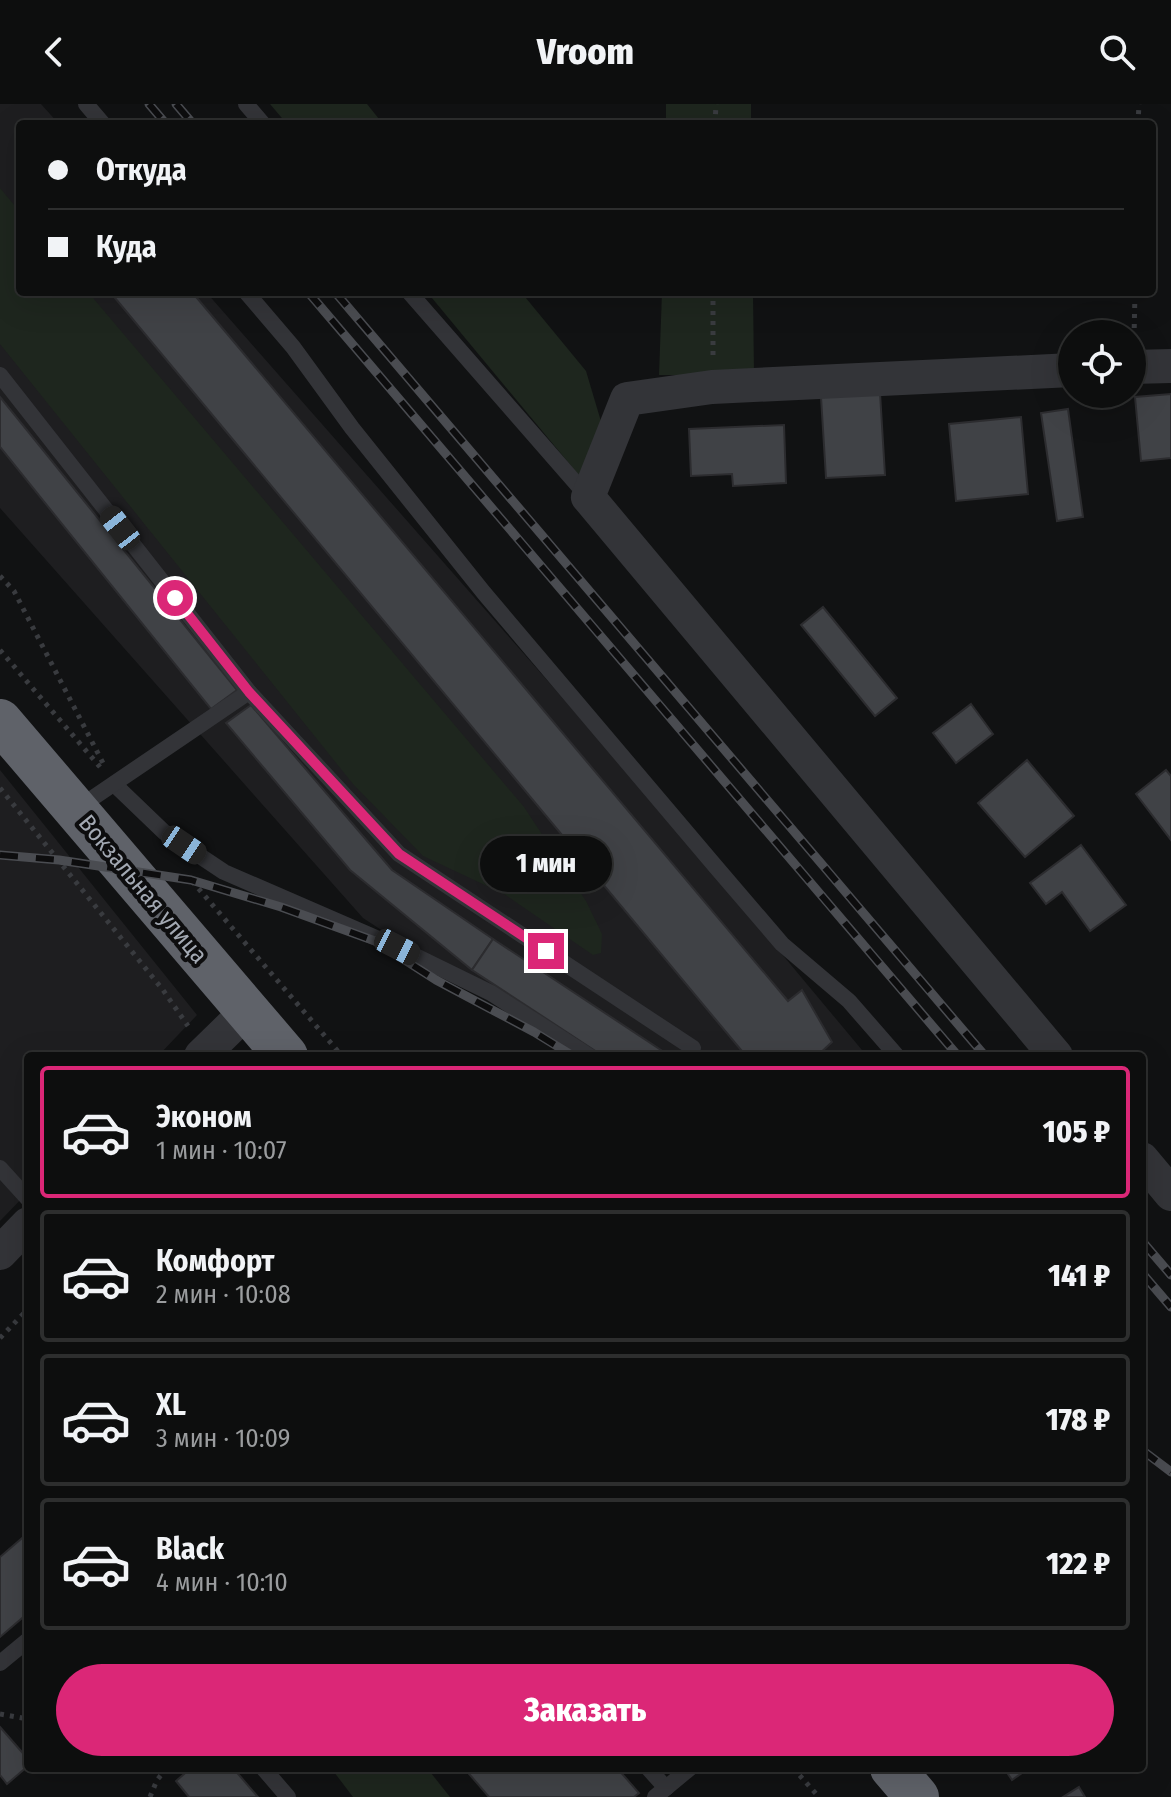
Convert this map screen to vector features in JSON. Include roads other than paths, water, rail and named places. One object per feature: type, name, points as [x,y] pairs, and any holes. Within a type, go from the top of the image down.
[{"type":"highway","name":"Вокзальная улица","points":[[0,721],[283,1052]]},
{"type":"highway","points":[[895,1772],[917,1797]]},
{"type":"street","points":[[1146,367],[1171,366]]},
{"type":"street","points":[[1053,1052],[588,497],[627,399],[712,387],[1058,371]]},
{"type":"street","points":[[205,1052],[247,1011]]},
{"type":"street","points":[[1146,1164],[1171,1194]]},
{"type":"street","points":[[0,1253],[24,1228]]},
{"type":"lane","points":[[86,104],[100,120]]},
{"type":"lane","points":[[246,104],[260,120]]},
{"type":"lane","points":[[249,296],[293,347],[352,428],[484,593],[763,922],[782,944],[849,1001],[894,1052]]},
{"type":"lane","points":[[412,296],[588,497]]},
{"type":"lane","points":[[0,375],[249,692],[399,854],[693,1048]]},
{"type":"lane","points":[[75,810],[249,692]]},
{"type":"lane","points":[[114,784],[164,832],[224,872],[397,947],[491,993],[583,1052]]},
{"type":"lane","points":[[0,1168],[24,1195]]},
{"type":"lane","points":[[0,1663],[24,1643]]},
{"type":"lane","points":[[266,1772],[288,1797]]},
{"type":"lane","points":[[650,1772],[660,1792],[685,1772]]},
{"type":"railway","points":[[149,104],[163,120]]},
{"type":"railway","points":[[176,104],[190,120]]},
{"type":"railway","points":[[311,296],[955,1052]]},
{"type":"railway","points":[[338,296],[982,1052]]},
{"type":"railway","points":[[0,855],[59,860],[191,880],[281,907],[375,941],[436,980],[566,1052]]},
{"type":"railway","points":[[1146,1246],[1171,1275]]},
{"type":"railway","points":[[1146,1278],[1171,1307]]},
{"type":"railway","points":[[1146,1453],[1171,1472]]}]
